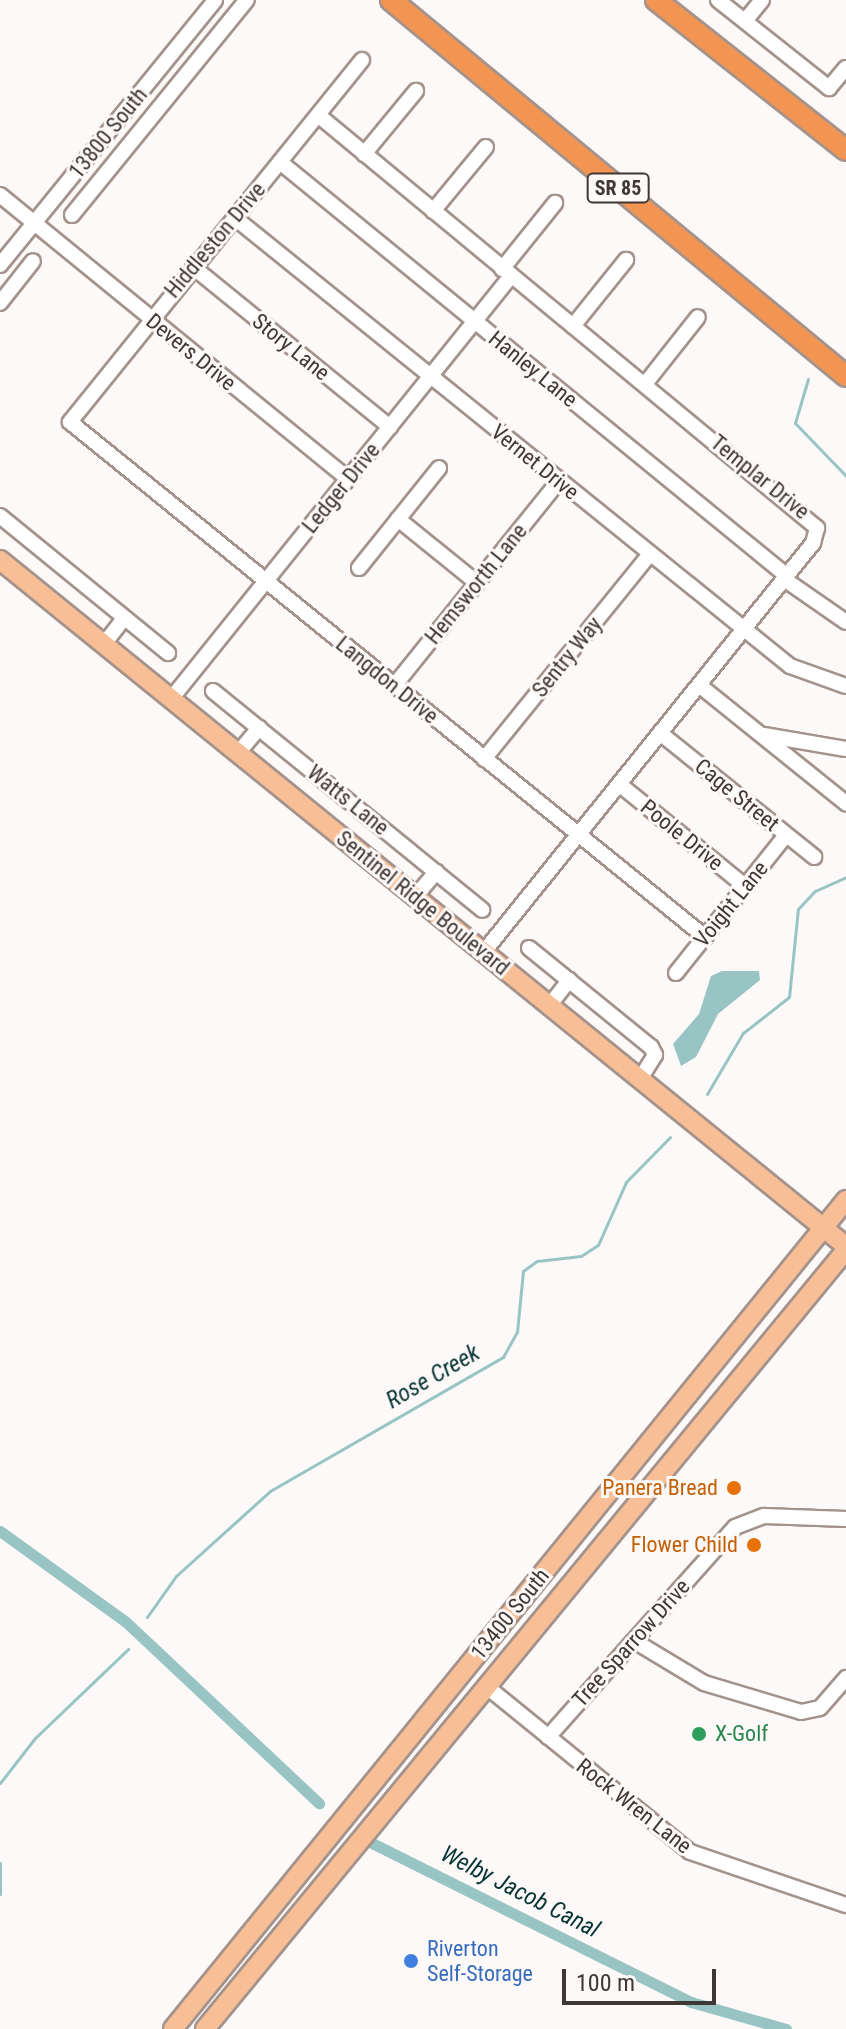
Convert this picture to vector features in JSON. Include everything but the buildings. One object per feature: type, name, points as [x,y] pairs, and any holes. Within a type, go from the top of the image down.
[{"type":"highway","name":"SR 85","points":[[391,0],[846,376]]},
{"type":"highway","points":[[656,0],[846,150]]},
{"type":"main road","name":"Sentinel Ridge Boulevard","points":[[0,560],[824,1227],[846,1248]]},
{"type":"main road","name":"13400 South","points":[[173,2029],[846,1200]]},
{"type":"main road","name":"13400 South","points":[[205,2029],[846,1248]]},
{"type":"street","name":"13800 South","points":[[0,265],[215,0]]},
{"type":"street","points":[[72,215],[247,0]]},
{"type":"street","points":[[718,0],[829,88],[846,68]]},
{"type":"street","points":[[745,21],[762,0]]},
{"type":"street","name":"Hiddleston Drive","points":[[70,422],[149,318],[235,218],[362,60]]},
{"type":"street","points":[[364,154],[416,91]]},
{"type":"street","name":"Templar Drive","points":[[318,115],[506,272],[814,520],[813,543],[483,953]]},
{"type":"street","points":[[433,211],[486,147]]},
{"type":"street","points":[[88,157],[107,171]]},
{"type":"street","name":"Hanley Lane","points":[[280,162],[841,620]]},
{"type":"street","name":"Devers Drive","points":[[0,195],[348,479]]},
{"type":"street","name":"Ledger Drive","points":[[171,699],[475,322],[555,203]]},
{"type":"street","name":"Vernet Drive","points":[[235,218],[800,673],[846,686]]},
{"type":"street","points":[[573,326],[626,260]]},
{"type":"street","points":[[0,303],[33,261]]},
{"type":"street","name":"Story Lane","points":[[193,267],[390,427]]},
{"type":"street","points":[[645,384],[698,317]]},
{"type":"street","name":"Langdon Drive","points":[[70,422],[705,937]]},
{"type":"street","points":[[359,568],[439,468]]},
{"type":"street","name":"Hemsworth Lane","points":[[394,686],[559,481]]},
{"type":"street","points":[[0,516],[168,653]]},
{"type":"street","points":[[398,519],[477,583]]},
{"type":"street","name":"Sentry Way","points":[[484,759],[650,554]]},
{"type":"street","points":[[841,620],[846,606]]},
{"type":"street","points":[[104,644],[124,618]]},
{"type":"street","points":[[699,685],[846,803]]},
{"type":"street","name":"Watts Lane","points":[[213,691],[482,910]]},
{"type":"street","points":[[238,753],[259,728]]},
{"type":"street","name":"Cage Street","points":[[660,733],[814,857]]},
{"type":"street","points":[[761,735],[846,749]]},
{"type":"street","name":"Poole Drive","points":[[619,784],[745,886]]},
{"type":"street","name":"Voight Lane","points":[[676,973],[786,835]]},
{"type":"street","points":[[415,897],[436,872]]},
{"type":"street","points":[[529,948],[651,1047],[655,1055],[640,1079]]},
{"type":"street","points":[[549,1006],[569,980]]},
{"type":"street","name":"Tree Sparrow Drive","points":[[548,1737],[615,1656],[636,1642],[742,1522],[764,1516],[846,1519]]},
{"type":"street","points":[[636,1642],[704,1683],[801,1712],[820,1708],[846,1678]]},
{"type":"street","name":"Rock Wren Lane","points":[[486,1686],[690,1852],[846,1905]]},
{"type":"water","points":[[722,971],[759,971],[760,980],[718,1014],[696,1057],[681,1066],[673,1044],[699,1014],[711,976]]},
{"type":"waterway","name":"Rose Creek","points":[[808,379],[795,423],[846,476]]},
{"type":"waterway","name":"Rose Creek","points":[[707,1094],[743,1033],[789,997],[798,909],[815,891],[846,877]]},
{"type":"waterway","name":"Rose Creek","points":[[147,1617],[176,1576],[270,1491],[503,1357],[517,1332],[523,1271],[537,1261],[581,1256],[598,1245],[626,1182],[670,1137]]},
{"type":"waterway","name":"Welby Jacob Canal","points":[[0,1531],[126,1622],[319,1803]]},
{"type":"waterway","name":"Rose Creek","points":[[0,1783],[35,1738],[128,1649]]},
{"type":"waterway","name":"Welby Jacob Canal","points":[[370,1842],[691,2002],[786,2029]]},
{"type":"waterway","name":"Rose Creek","points":[[0,1863],[0,1894]]},
{"type":"place","name":"Panera Bread","points":[[734,1488]]},
{"type":"place","name":"Flower Child","points":[[754,1545]]},
{"type":"place","name":"X-Golf","points":[[699,1734]]},
{"type":"place","name":"Riverton Self-Storage","points":[[411,1961]]}]
